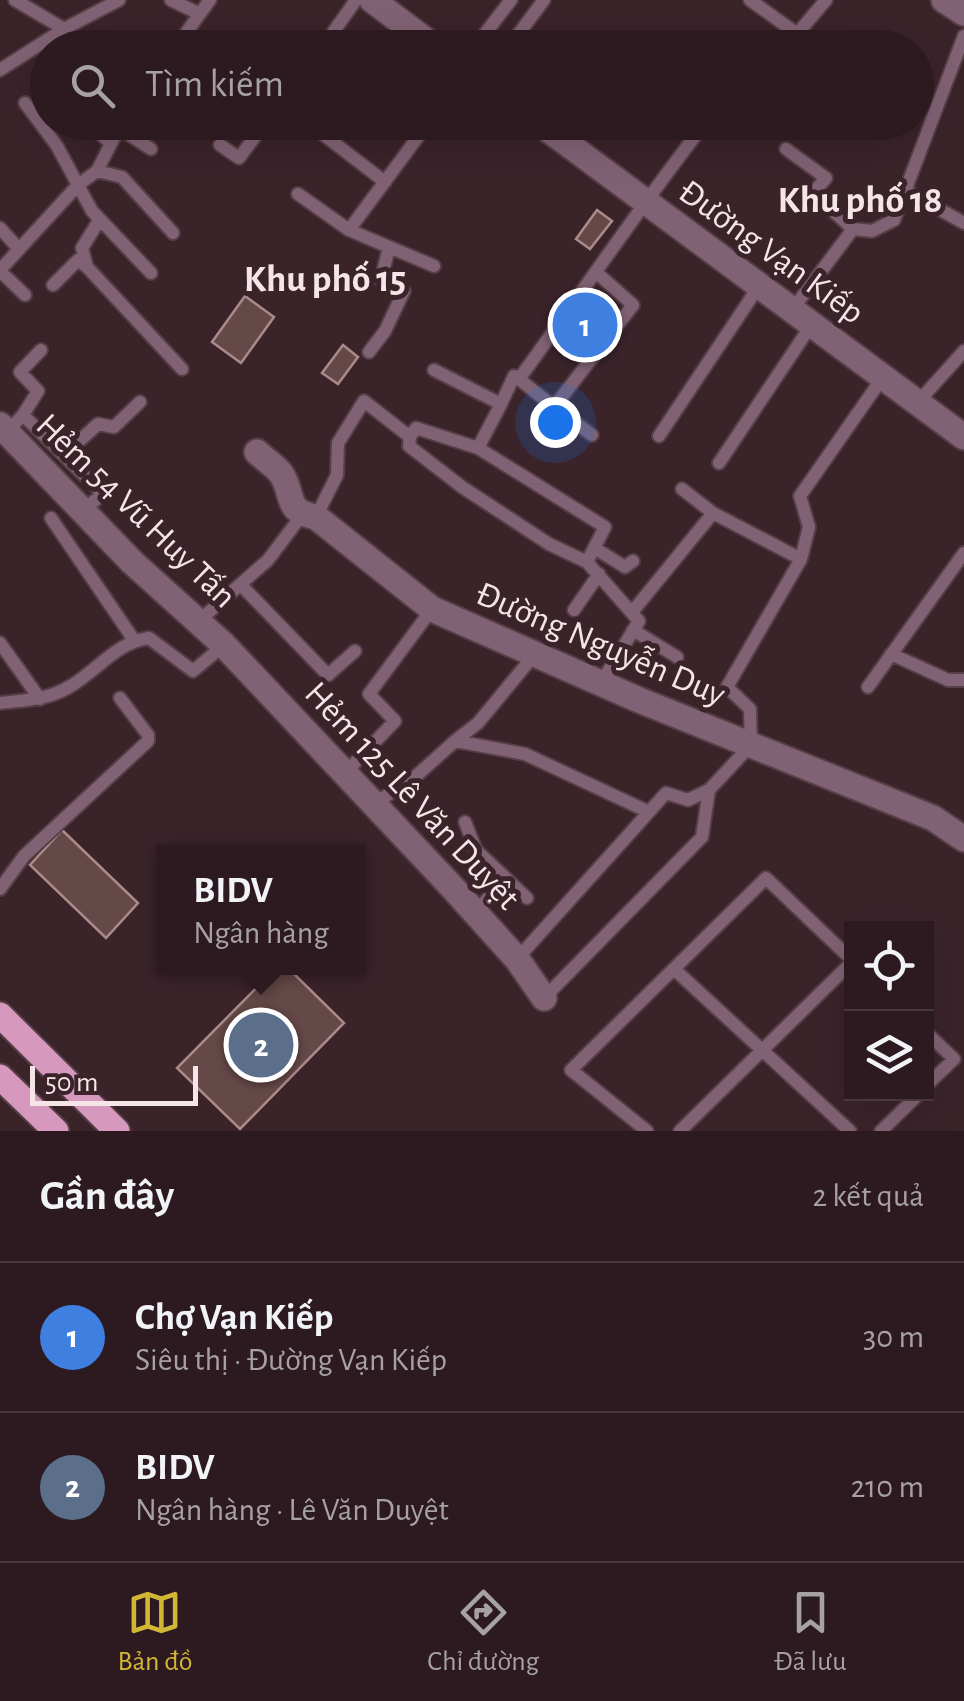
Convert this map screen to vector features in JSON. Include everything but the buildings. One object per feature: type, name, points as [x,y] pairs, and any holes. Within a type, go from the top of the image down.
[{"type":"main road","points":[[0,1015],[117,1131]]},
{"type":"main road","points":[[0,1077],[56,1131]]},
{"type":"street","points":[[372,0],[412,30]]},
{"type":"street","points":[[944,0],[964,13]]},
{"type":"street","name":"Đường Vạn Kiếp","points":[[562,140],[964,436]]},
{"type":"street","name":"Hẻm 54 Vũ Huy Tấn","points":[[10,424],[132,562],[224,645]]},
{"type":"street","name":"Đường Nguyễn Duy","points":[[257,452],[282,476],[289,501],[432,609],[601,683],[933,818],[964,839]]},
{"type":"street","name":"Hẻm 125 Lê Văn Duyệt","points":[[224,645],[476,913],[544,998]]},
{"type":"lane","points":[[15,0],[64,29],[119,0]]},
{"type":"lane","points":[[171,0],[200,14]]},
{"type":"lane","points":[[188,30],[210,0]]},
{"type":"lane","points":[[335,30],[356,0]]},
{"type":"lane","points":[[488,30],[511,0]]},
{"type":"lane","points":[[750,0],[791,30]]},
{"type":"lane","points":[[802,30],[826,0]]},
{"type":"lane","points":[[519,30],[537,2]]},
{"type":"lane","points":[[934,115],[964,36]]},
{"type":"lane","points":[[0,70],[30,51]]},
{"type":"lane","points":[[25,102],[30,109]]},
{"type":"lane","points":[[53,140],[100,219],[151,273]]},
{"type":"lane","points":[[107,140],[111,144]]},
{"type":"lane","points":[[24,295],[0,270],[78,184],[97,171],[113,140]]},
{"type":"lane","points":[[141,140],[151,148]]},
{"type":"lane","points":[[220,145],[239,158],[252,140]]},
{"type":"lane","points":[[330,140],[385,182]]},
{"type":"lane","points":[[349,230],[416,140]]},
{"type":"lane","points":[[519,378],[644,200],[692,140]]},
{"type":"lane","points":[[786,149],[826,178],[813,193],[853,228],[872,230],[894,220],[924,140]]},
{"type":"lane","points":[[97,171],[122,177],[173,233]]},
{"type":"lane","points":[[905,190],[964,223]]},
{"type":"lane","points":[[298,194],[349,230],[434,266]]},
{"type":"lane","points":[[87,266],[82,248],[100,219]]},
{"type":"lane","points":[[0,228],[19,249]]},
{"type":"lane","points":[[719,463],[853,228]]},
{"type":"lane","points":[[369,352],[385,331],[404,291],[381,280],[389,247]]},
{"type":"lane","points":[[53,285],[78,260],[182,369]]},
{"type":"lane","points":[[554,407],[633,305],[596,273]]},
{"type":"lane","points":[[660,436],[759,286]]},
{"type":"lane","points":[[41,350],[20,372],[38,391],[10,424],[64,455],[103,494],[83,510]]},
{"type":"lane","points":[[918,402],[962,357]]},
{"type":"lane","points":[[434,370],[500,404]]},
{"type":"lane","points":[[478,448],[514,376],[592,435]]},
{"type":"lane","points":[[517,960],[666,792],[688,800],[709,790],[751,745],[750,709],[727,688],[801,559],[809,527],[800,496],[883,377]]},
{"type":"lane","points":[[200,620],[268,560],[309,516],[338,475],[338,444],[364,401],[410,438]]},
{"type":"lane","points":[[64,455],[98,424],[114,428],[140,402]]},
{"type":"lane","points":[[586,562],[605,527],[478,448],[416,428],[409,446],[462,487],[549,544],[586,562],[632,611],[639,621],[601,683]]},
{"type":"lane","points":[[682,489],[714,513],[801,559]]},
{"type":"lane","points":[[632,611],[714,513]]},
{"type":"lane","points":[[52,518],[134,640]]},
{"type":"lane","points":[[596,549],[625,567],[632,561]]},
{"type":"lane","points":[[868,686],[964,552]]},
{"type":"lane","points":[[574,610],[599,574]]},
{"type":"lane","points":[[240,584],[328,675],[355,651]]},
{"type":"lane","points":[[345,773],[395,720],[370,694],[432,609]]},
{"type":"lane","points":[[633,630],[677,658]]},
{"type":"lane","points":[[0,703],[40,698],[69,687],[134,640],[149,638],[193,671],[224,645]]},
{"type":"lane","points":[[0,643],[40,698]]},
{"type":"lane","points":[[374,804],[478,723],[536,654]]},
{"type":"lane","points":[[892,654],[948,680],[964,680]]},
{"type":"lane","points":[[0,890],[24,856],[148,741],[120,698]]},
{"type":"lane","points":[[455,741],[525,754],[648,812]]},
{"type":"lane","points":[[544,998],[702,837],[709,790]]},
{"type":"lane","points":[[466,822],[476,850],[527,898]]},
{"type":"lane","points":[[476,913],[505,878]]},
{"type":"lane","points":[[647,1131],[570,1070],[766,878],[844,953]]},
{"type":"lane","points":[[674,969],[850,1131]]},
{"type":"lane","points":[[680,1131],[844,969]]},
{"type":"lane","points":[[934,1039],[954,1058],[934,1078]]},
{"type":"lane","points":[[881,1131],[912,1101]]},
{"type":"place","name":"Chợ Vạn Kiếp","points":[[585,325]]},
{"type":"place","name":"BIDV","points":[[261,1045]]},
{"type":"district","name":"Khu phố 18","points":[[860,199]]},
{"type":"district","name":"Khu phố 15","points":[[325,278]]}]
